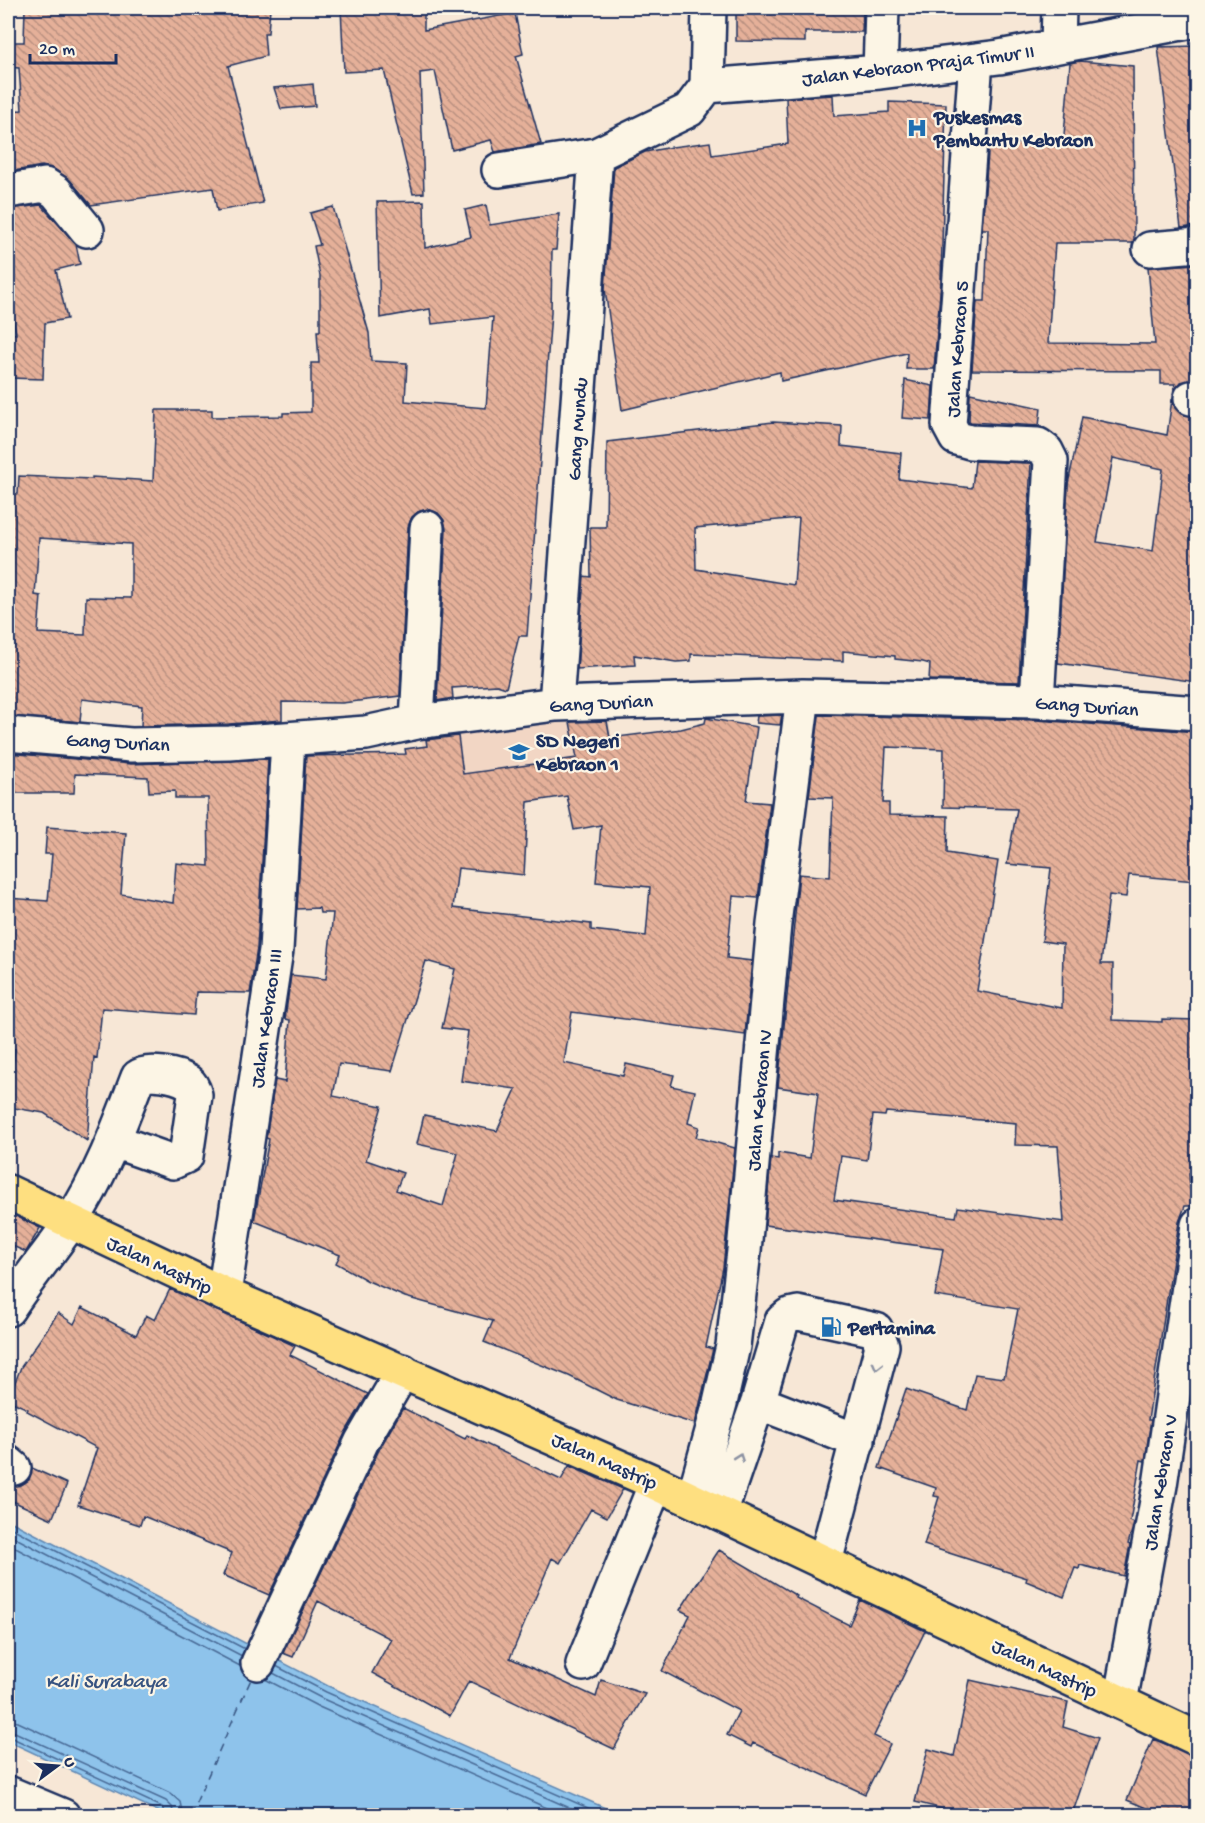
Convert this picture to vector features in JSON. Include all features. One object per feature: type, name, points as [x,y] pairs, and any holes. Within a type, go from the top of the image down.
[{"type":"main road","name":"Jalan Mastrip","points":[[8,1192],[224,1294],[656,1483],[1197,1739]]},
{"type":"street","points":[[499,170],[596,155],[689,110],[707,86],[709,8]]},
{"type":"street","points":[[880,72],[882,8]]},
{"type":"street","points":[[1058,45],[1059,8]]},
{"type":"street","name":"Jalan Kebraon Praja Timur II","points":[[707,86],[880,72],[976,60],[1197,20]]},
{"type":"street","name":"Jalan Kebraon 5","points":[[976,60],[949,425],[956,438],[970,442],[1038,445],[1051,461],[1037,701]]},
{"type":"street","name":"Gang Mundu","points":[[556,704],[596,155]]},
{"type":"street","points":[[8,191],[45,185],[56,192],[87,230]]},
{"type":"street","points":[[1149,249],[1197,245]]},
{"type":"street","points":[[417,722],[427,528]]},
{"type":"street","name":"Gang Durian","points":[[8,734],[131,745],[288,740],[366,733],[417,722],[556,704],[803,696],[1037,701],[1197,713]]},
{"type":"street","name":"Jalan Kebraon IV","points":[[707,1507],[720,1403],[733,1346],[774,924],[803,696]]},
{"type":"street","name":"Jalan Kebraon III","points":[[224,1294],[276,950],[288,740]]},
{"type":"street","points":[[8,1309],[70,1222],[114,1141]]},
{"type":"street","name":"Jalan Kebraon V","points":[[1120,1702],[1160,1485],[1197,1225]]},
{"type":"street","points":[[707,1507],[758,1402],[782,1321],[789,1315],[798,1313],[876,1330],[882,1346],[825,1562]]},
{"type":"street","points":[[258,1664],[362,1441],[403,1371]]},
{"type":"street","points":[[758,1402],[858,1442]]},
{"type":"street","points":[[583,1664],[656,1483]]},
{"type":"street","points":[[8,1793],[63,1815]]},
{"type":"shaded area","name":"SD Negeri Kebraon 1","points":[[605,691],[619,788],[433,817],[418,716]]},
{"type":"water","name":"Kali Surabaya","points":[[8,1520],[328,1686],[621,1815],[166,1815],[8,1741]]},
{"type":"building","points":[[25,8],[270,8],[268,33],[264,33],[266,56],[228,66],[263,203],[217,211],[213,188],[91,205],[70,180],[54,169],[42,166],[8,172],[8,111],[22,110],[19,68],[8,67],[8,42],[24,42]]},
{"type":"building","points":[[341,8],[424,8],[424,30],[515,13],[523,54],[516,56],[541,144],[495,152],[491,140],[452,150],[435,71],[420,73],[424,193],[413,194],[384,70],[344,72]]},
{"type":"building","points":[[736,8],[863,8],[862,32],[805,32],[805,42],[736,41]]},
{"type":"building","points":[[1197,46],[1197,120],[1193,120],[1197,226],[1181,228],[1158,47]]},
{"type":"building","points":[[1080,61],[1133,66],[1134,239],[1133,243],[1055,243],[1048,343],[1155,344],[1148,267],[1197,264],[1197,379],[1181,382],[1173,394],[1175,384],[1161,384],[1161,371],[972,370],[977,301],[985,301],[988,229],[982,229],[989,141],[1063,147],[1070,63]]},
{"type":"building","points":[[313,84],[315,106],[281,109],[274,88]]},
{"type":"building","points":[[833,95],[834,116],[889,112],[889,102],[946,104],[941,280],[934,369],[906,369],[907,353],[781,381],[780,372],[622,410],[605,289],[614,167],[645,152],[672,147],[710,142],[712,155],[788,144],[786,98]]},
{"type":"building","points":[[424,201],[425,248],[471,237],[465,210],[486,205],[490,225],[559,214],[556,250],[552,250],[551,313],[527,636],[519,636],[506,688],[497,685],[452,688],[453,698],[437,701],[446,529],[444,520],[438,513],[427,509],[412,517],[408,527],[400,696],[342,703],[282,702],[282,720],[229,724],[141,726],[142,706],[82,699],[80,722],[8,716],[8,493],[18,494],[19,476],[153,481],[156,410],[212,410],[212,417],[283,416],[283,413],[311,412],[311,363],[319,363],[317,331],[320,331],[320,276],[314,246],[320,245],[310,213],[333,207],[369,333],[371,361],[407,363],[405,401],[486,408],[493,317],[432,324],[430,309],[380,318],[377,202]],"holes":[[[39,538],[131,544],[131,598],[86,597],[85,635],[38,633],[41,596],[35,595]]]},
{"type":"building","points":[[41,205],[76,244],[80,264],[56,270],[67,319],[45,323],[43,379],[8,378],[8,333],[16,334],[8,292],[8,209]]},
{"type":"building","points":[[905,380],[933,386],[931,420],[902,418]]},
{"type":"building","points":[[970,393],[1041,408],[1039,426],[969,422]]},
{"type":"building","points":[[1172,399],[1175,408],[1181,414],[1197,417],[1197,682],[1058,663],[1068,484],[1082,417],[1167,435]],"holes":[[[1113,458],[1163,469],[1153,551],[1097,542]]]},
{"type":"building","points":[[773,422],[842,426],[841,446],[901,453],[899,479],[972,488],[975,461],[1031,463],[1019,682],[929,680],[930,664],[895,659],[895,656],[843,651],[843,661],[691,654],[691,661],[676,662],[634,655],[635,665],[577,669],[584,576],[591,577],[590,527],[606,527],[607,442]],"holes":[[[799,518],[794,585],[696,569],[695,528]]]},
{"type":"building","points":[[782,715],[780,725],[756,723],[757,716]]},
{"type":"building","points":[[819,715],[1036,720],[1197,732],[1195,881],[1129,875],[1126,897],[1109,895],[1101,964],[1113,964],[1112,1020],[1162,1022],[1162,1019],[1197,1020],[1194,1073],[1197,1074],[1197,1109],[1193,1145],[1197,1145],[1197,1173],[1189,1173],[1192,1206],[1185,1206],[1179,1222],[1148,1420],[1151,1420],[1145,1461],[1141,1460],[1130,1521],[1134,1523],[1128,1544],[1130,1545],[1124,1576],[1080,1565],[1079,1569],[1075,1568],[1064,1597],[1026,1581],[1027,1578],[924,1545],[939,1497],[934,1496],[936,1488],[879,1468],[906,1389],[967,1410],[975,1374],[1004,1378],[1018,1309],[935,1296],[943,1249],[765,1225],[771,1158],[778,1159],[778,1153],[810,1158],[818,1093],[778,1087],[799,874],[830,877],[833,798],[809,797]],"holes":[[[886,747],[944,749],[943,807],[1017,809],[1007,864],[1051,868],[1042,941],[1063,944],[1062,1008],[977,991],[998,861],[947,853],[948,816],[889,815],[889,803],[883,803]],[[886,1112],[1016,1123],[1015,1145],[1058,1146],[1064,1222],[958,1207],[956,1217],[834,1200],[841,1156],[867,1160],[873,1115],[885,1116]]]},
{"type":"building","points":[[706,718],[757,727],[746,801],[770,803],[758,898],[733,896],[727,958],[752,961],[745,1035],[572,1012],[564,1063],[623,1076],[626,1064],[674,1075],[671,1086],[695,1091],[688,1123],[699,1127],[696,1137],[735,1148],[723,1268],[706,1347],[713,1349],[695,1424],[617,1400],[569,1376],[484,1342],[493,1321],[405,1297],[368,1281],[336,1263],[340,1255],[254,1221],[269,1139],[266,1138],[275,1080],[285,1082],[290,1020],[285,1019],[291,975],[326,979],[333,913],[320,913],[319,908],[297,909],[306,756],[406,754],[405,749],[427,746],[426,740],[458,736],[463,774],[577,758],[570,722],[607,721],[610,738],[681,729],[705,723]],"holes":[[[567,796],[574,830],[601,825],[596,882],[650,887],[646,936],[591,930],[591,924],[453,908],[458,868],[524,875],[528,802]],[[426,961],[455,969],[442,1028],[468,1031],[461,1081],[516,1089],[497,1131],[424,1115],[417,1144],[458,1153],[443,1206],[396,1190],[403,1173],[366,1160],[382,1106],[333,1096],[339,1064],[392,1071]]]},
{"type":"building","points":[[8,753],[131,764],[268,759],[257,948],[250,993],[196,992],[194,1015],[102,1008],[97,1058],[94,1057],[87,1141],[44,1113],[8,1107],[15,1049],[10,1048],[13,1018],[10,1018],[11,995],[8,995],[8,898],[48,901],[52,854],[45,854],[47,827],[126,833],[121,894],[173,903],[176,863],[209,866],[208,798],[175,798],[175,791],[149,792],[148,777],[75,774],[74,793],[8,793]]},
{"type":"building","points":[[8,1212],[40,1228],[26,1252],[8,1244]]},
{"type":"building","points":[[170,1289],[295,1346],[290,1355],[368,1394],[345,1433],[269,1595],[223,1575],[232,1553],[143,1516],[140,1525],[78,1505],[97,1448],[8,1400],[21,1367],[58,1313],[74,1324],[82,1307],[136,1335],[146,1315],[155,1320]]},
{"type":"building","points":[[403,1408],[465,1439],[467,1435],[561,1480],[569,1466],[623,1489],[607,1517],[591,1509],[560,1563],[552,1558],[510,1658],[596,1697],[601,1680],[645,1694],[614,1749],[469,1681],[450,1716],[372,1673],[391,1639],[318,1601],[293,1657],[283,1653],[379,1450]]},
{"type":"building","points":[[32,1468],[67,1484],[52,1519],[8,1499],[13,1486],[21,1485],[29,1480]]},
{"type":"building","points":[[719,1550],[797,1596],[796,1598],[849,1625],[860,1600],[925,1631],[874,1736],[890,1744],[865,1794],[753,1743],[751,1747],[727,1735],[739,1711],[662,1671],[690,1615],[680,1610]]},
{"type":"building","points":[[970,1680],[1068,1702],[1063,1727],[1098,1738],[1072,1815],[942,1815],[943,1809],[915,1802],[928,1749],[954,1756]]},
{"type":"building","points":[[1153,1739],[1197,1757],[1197,1815],[1163,1815],[1127,1800]]},
{"type":"ferry route","points":[[190,1816],[252,1677]]},
{"type":"place","name":"Puskesmas Pembantu Kebraon","points":[[917,128]]},
{"type":"place","name":"SD Negeri Kebraon 1","points":[[519,752]]},
{"type":"place","name":"Pertamina","points":[[831,1327]]}]
